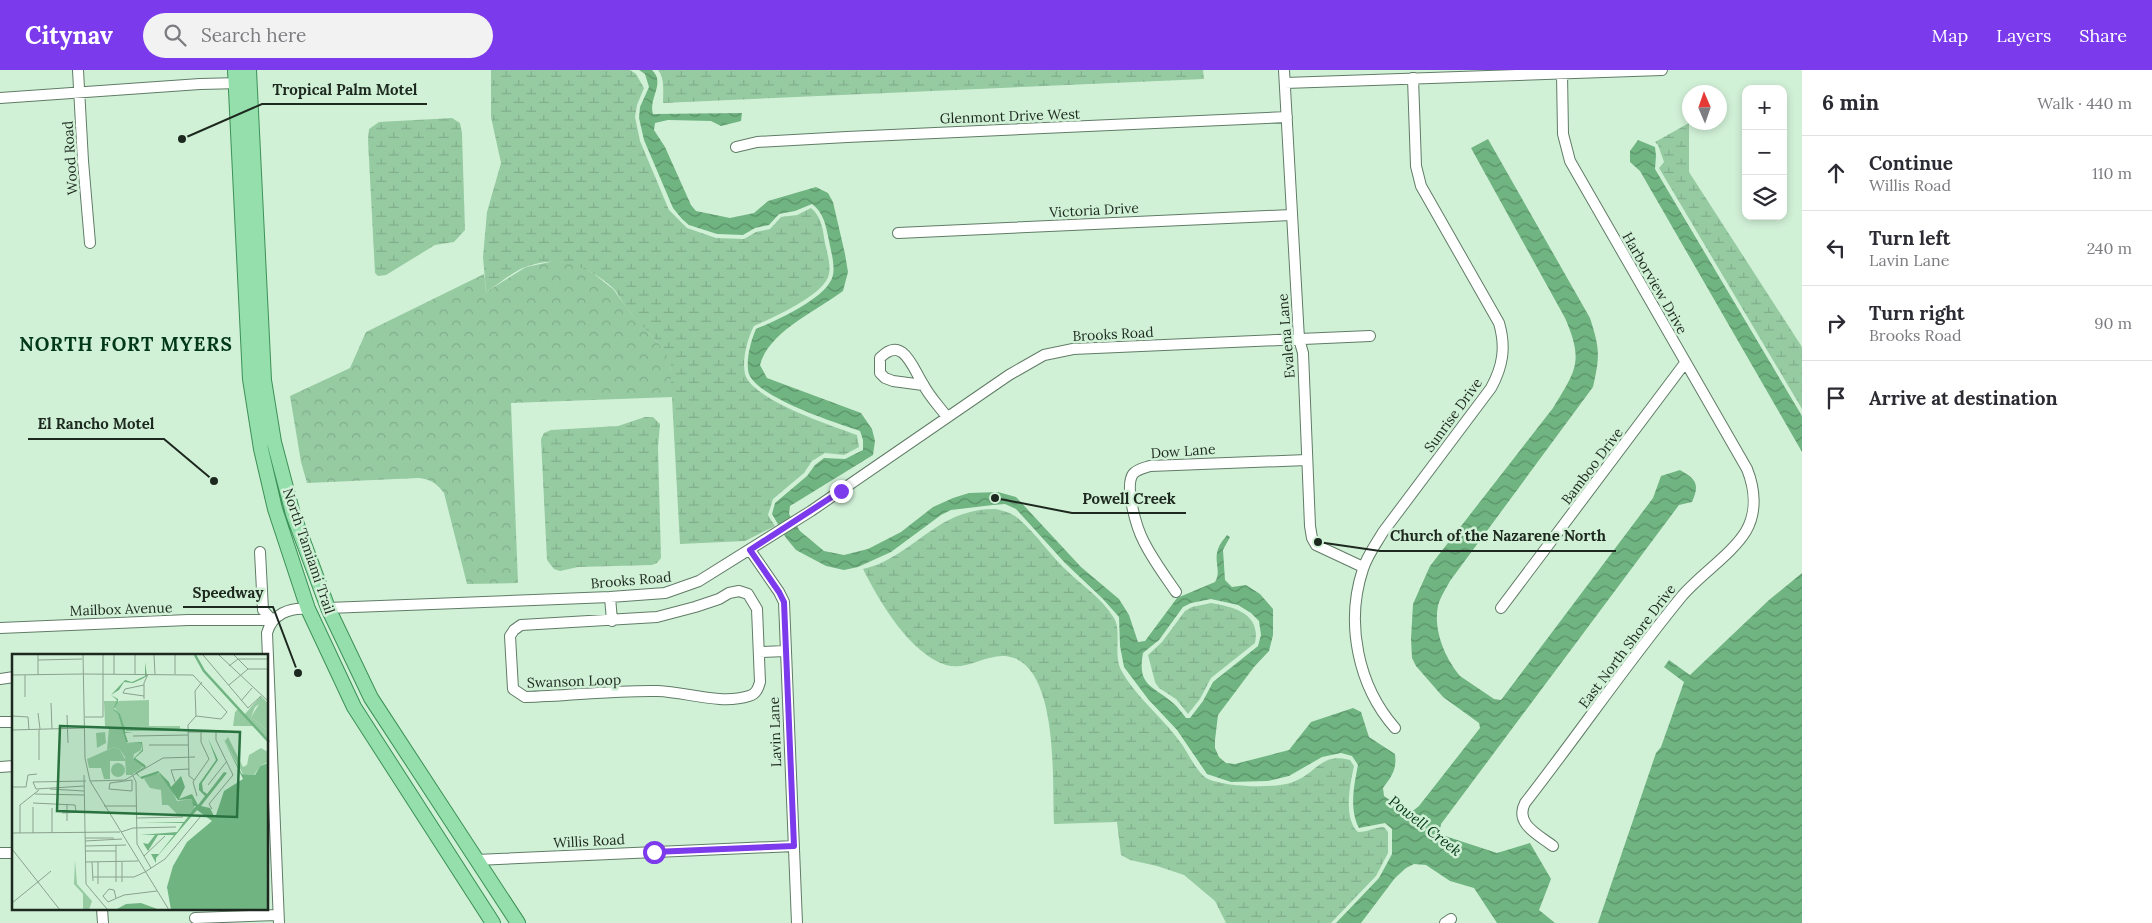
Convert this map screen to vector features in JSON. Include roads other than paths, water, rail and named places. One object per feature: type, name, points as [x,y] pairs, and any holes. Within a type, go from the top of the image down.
[{"type":"main road","name":"North Tamiami Trail","points":[[242,77],[245,298],[250,379],[261,449],[274,503],[308,609],[354,707],[493,923]]},
{"type":"main road","name":"North Tamiami Trail","points":[[242,77],[264,380],[274,442],[293,514],[328,608],[371,698],[518,923]]},
{"type":"main road","points":[[245,298],[251,323],[255,330],[261,334]]},
{"type":"main road","points":[[248,342],[256,349],[258,366],[264,380]]},
{"type":"main road","points":[[297,578],[315,600],[328,608]]},
{"type":"main road","points":[[308,609],[323,617],[335,634],[343,640]]},
{"type":"main road","points":[[442,845],[459,857],[476,860]]},
{"type":"street","name":"Wood Road","points":[[78,70],[90,244]]},
{"type":"street","name":"Evalena Lane","points":[[1284,70],[1298,338],[1303,353],[1312,538],[1316,545],[1325,551],[1364,567]]},
{"type":"street","points":[[1285,83],[1662,70]]},
{"type":"street","name":"Harborview Drive","points":[[1562,73],[1563,134],[1570,161],[1747,469],[1752,481],[1754,498]]},
{"type":"street","points":[[0,98],[79,93],[242,77]]},
{"type":"street","name":"Sunrise Drive","points":[[1395,728],[1384,714],[1368,684],[1358,654],[1355,629],[1356,604],[1364,567],[1383,532],[1491,388],[1500,370],[1504,348],[1499,323],[1421,186],[1415,161],[1413,78]]},
{"type":"street","name":"Glenmont Drive West","points":[[736,147],[757,142],[842,137],[1287,117]]},
{"type":"street","name":"Victoria Drive","points":[[898,234],[1291,215]]},
{"type":"street","name":"Brooks Road","points":[[328,608],[610,597],[652,594],[682,588],[699,581],[774,536],[1009,375],[1036,359],[1054,352],[1073,349],[1370,336]]},
{"type":"street","name":"Bamboo Drive","points":[[1501,608],[1686,363]]},
{"type":"street","points":[[923,385],[947,416]]},
{"type":"street","name":"Dow Lane","points":[[1176,592],[1140,534],[1130,494],[1129,484],[1133,474],[1140,468],[1166,465],[1307,460]]},
{"type":"street","name":"East North Shore Drive","points":[[1553,846],[1526,825],[1522,815],[1525,803],[1678,602],[1745,532],[1753,513],[1754,498]]},
{"type":"street","name":"Lavin Lane","points":[[750,550],[784,602],[797,923]]},
{"type":"street","points":[[260,552],[263,610],[272,620]]},
{"type":"street","name":"Swanson Loop","points":[[740,591],[748,594],[757,609],[758,688],[748,697],[720,699],[657,691],[525,697],[513,689],[510,636],[517,627],[532,624],[612,621],[671,614],[719,599],[729,593],[740,591]]},
{"type":"street","points":[[610,597],[612,621]]},
{"type":"street","points":[[268,654],[267,633],[272,620],[288,611],[308,609]]},
{"type":"street","name":"Mailbox Avenue","points":[[0,628],[179,620],[272,620]]},
{"type":"street","points":[[759,652],[786,651]]},
{"type":"street","points":[[195,917],[278,921],[269,709]]},
{"type":"street","name":"Willis Road","points":[[476,860],[794,846]]},
{"type":"street","points":[[102,910],[103,923]]},
{"type":"water","points":[[639,70],[652,70],[657,80],[652,108],[653,114],[742,113],[741,121],[721,126],[711,121],[668,120],[655,123],[654,130],[665,147],[691,205],[696,211],[730,218],[754,213],[768,201],[816,187],[828,193],[833,202],[848,272],[843,291],[783,332],[765,353],[760,365],[767,378],[861,413],[872,429],[875,441],[873,455],[790,506],[789,514],[800,531],[824,551],[844,555],[868,549],[901,532],[933,507],[953,498],[969,493],[998,492],[1016,497],[1081,567],[1119,599],[1129,615],[1138,642],[1145,641],[1177,598],[1215,582],[1218,575],[1218,550],[1227,535],[1230,537],[1223,550],[1225,580],[1232,587],[1246,585],[1260,594],[1273,609],[1273,635],[1269,651],[1254,667],[1218,715],[1215,748],[1219,757],[1226,763],[1235,764],[1289,750],[1311,722],[1353,708],[1361,712],[1369,737],[1395,754],[1394,768],[1383,788],[1384,796],[1407,812],[1419,806],[1480,728],[1479,723],[1443,697],[1416,666],[1412,658],[1411,639],[1413,604],[1430,566],[1553,408],[1567,384],[1575,365],[1574,345],[1565,318],[1471,148],[1488,139],[1590,318],[1596,338],[1598,360],[1593,387],[1450,581],[1440,599],[1437,615],[1439,634],[1445,652],[1460,676],[1494,699],[1501,700],[1653,498],[1661,476],[1680,470],[1693,479],[1696,486],[1692,502],[1679,505],[1441,824],[1439,834],[1497,853],[1530,843],[1551,879],[1539,910],[1555,923],[1497,923],[1474,888],[1450,881],[1426,865],[1414,864],[1406,868],[1395,878],[1361,923],[1336,923],[1379,878],[1392,854],[1392,829],[1385,823],[1359,828],[1356,821],[1353,797],[1358,765],[1352,756],[1341,753],[1322,757],[1289,776],[1268,781],[1231,782],[1207,774],[1177,730],[1148,699],[1124,667],[1120,646],[1119,617],[1065,563],[1016,509],[1005,504],[951,510],[941,515],[891,552],[858,567],[844,570],[826,566],[796,550],[786,538],[772,514],[775,503],[807,476],[815,465],[824,458],[845,459],[863,450],[863,440],[860,431],[799,408],[767,392],[755,383],[749,374],[748,357],[756,329],[812,300],[829,284],[834,267],[825,225],[819,211],[812,204],[795,211],[779,214],[769,225],[755,228],[743,235],[717,234],[689,225],[673,208],[644,140],[639,118],[640,107],[649,87],[645,74]],"holes":[[[1211,599],[1238,605],[1251,613],[1259,621],[1261,635],[1258,646],[1213,682],[1203,701],[1190,718],[1186,718],[1175,705],[1144,679],[1142,672],[1143,653],[1159,640],[1183,607],[1191,603]]]},
{"type":"water","points":[[1638,140],[1655,147],[1655,169],[1802,416],[1802,452],[1640,171],[1630,162],[1630,151]]},
{"type":"water","points":[[1802,573],[1802,923],[1598,923],[1656,753],[1661,747],[1684,682],[1664,667],[1669,660],[1690,675],[1769,600]]},
{"type":"place","name":"Tropical Palm Motel","points":[[182,139]]},
{"type":"place","name":"El Rancho Motel","points":[[214,481]]},
{"type":"place","name":"Powell Creek","points":[[995,498]]},
{"type":"place","name":"Church of the Nazarene North","points":[[1318,542]]},
{"type":"place","name":"Speedway","points":[[298,673]]},
{"type":"district","name":"NORTH FORT MYERS","points":[[126,344]]}]
